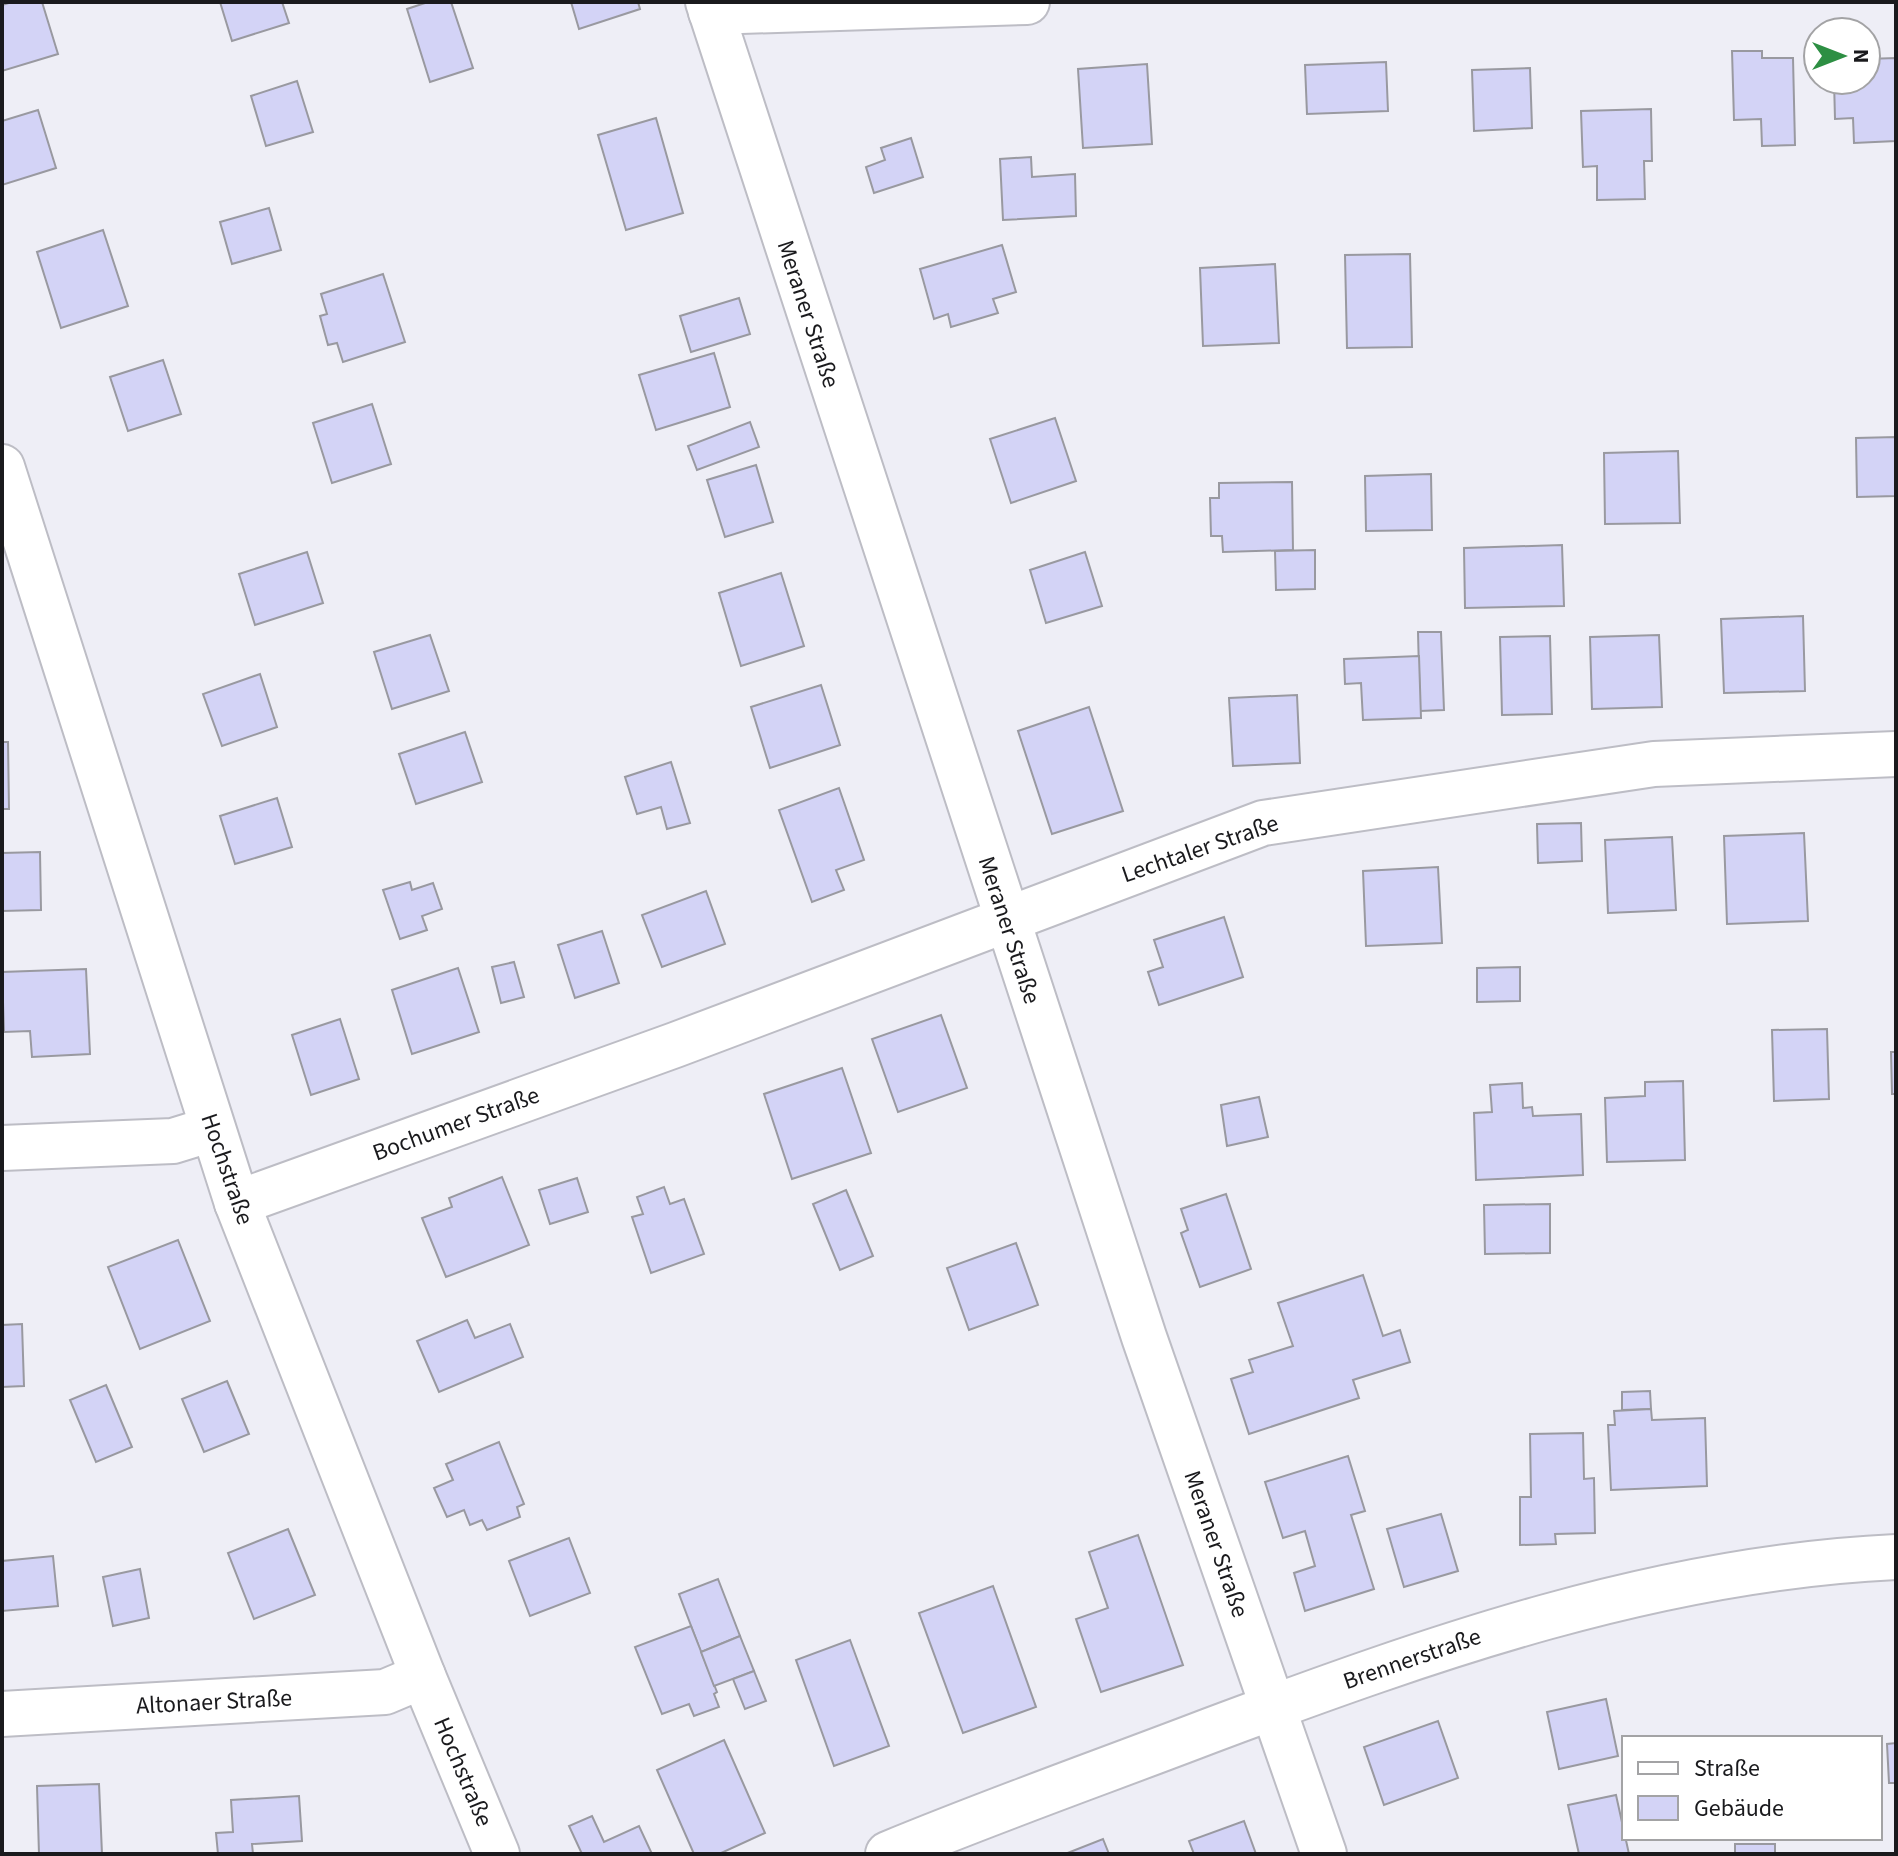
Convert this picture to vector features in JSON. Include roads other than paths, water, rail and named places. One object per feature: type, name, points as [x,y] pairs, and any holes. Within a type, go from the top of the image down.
[{"type":"street","points":[[709,7],[1027,2]]},
{"type":"street","name":"Meraner Straße","points":[[709,7],[1006,920],[1324,1854]]},
{"type":"street","name":"Hochstraße","points":[[2,467],[237,1203],[423,1676],[497,1854]]},
{"type":"street","name":"Lechtaler Straße","points":[[675,1045],[1263,823],[1654,764],[1896,754]]},
{"type":"street","name":"Bochumer Straße","points":[[237,1203],[675,1045]]},
{"type":"street","points":[[2,1148],[173,1141],[212,1129]]},
{"type":"street","name":"Brennerstraße","points":[[888,1854],[1273,1707],[1478,1636],[1632,1593],[1776,1568],[1896,1557]]},
{"type":"street","name":"Altonaer Straße","points":[[2,1714],[385,1692],[423,1676]]}]
